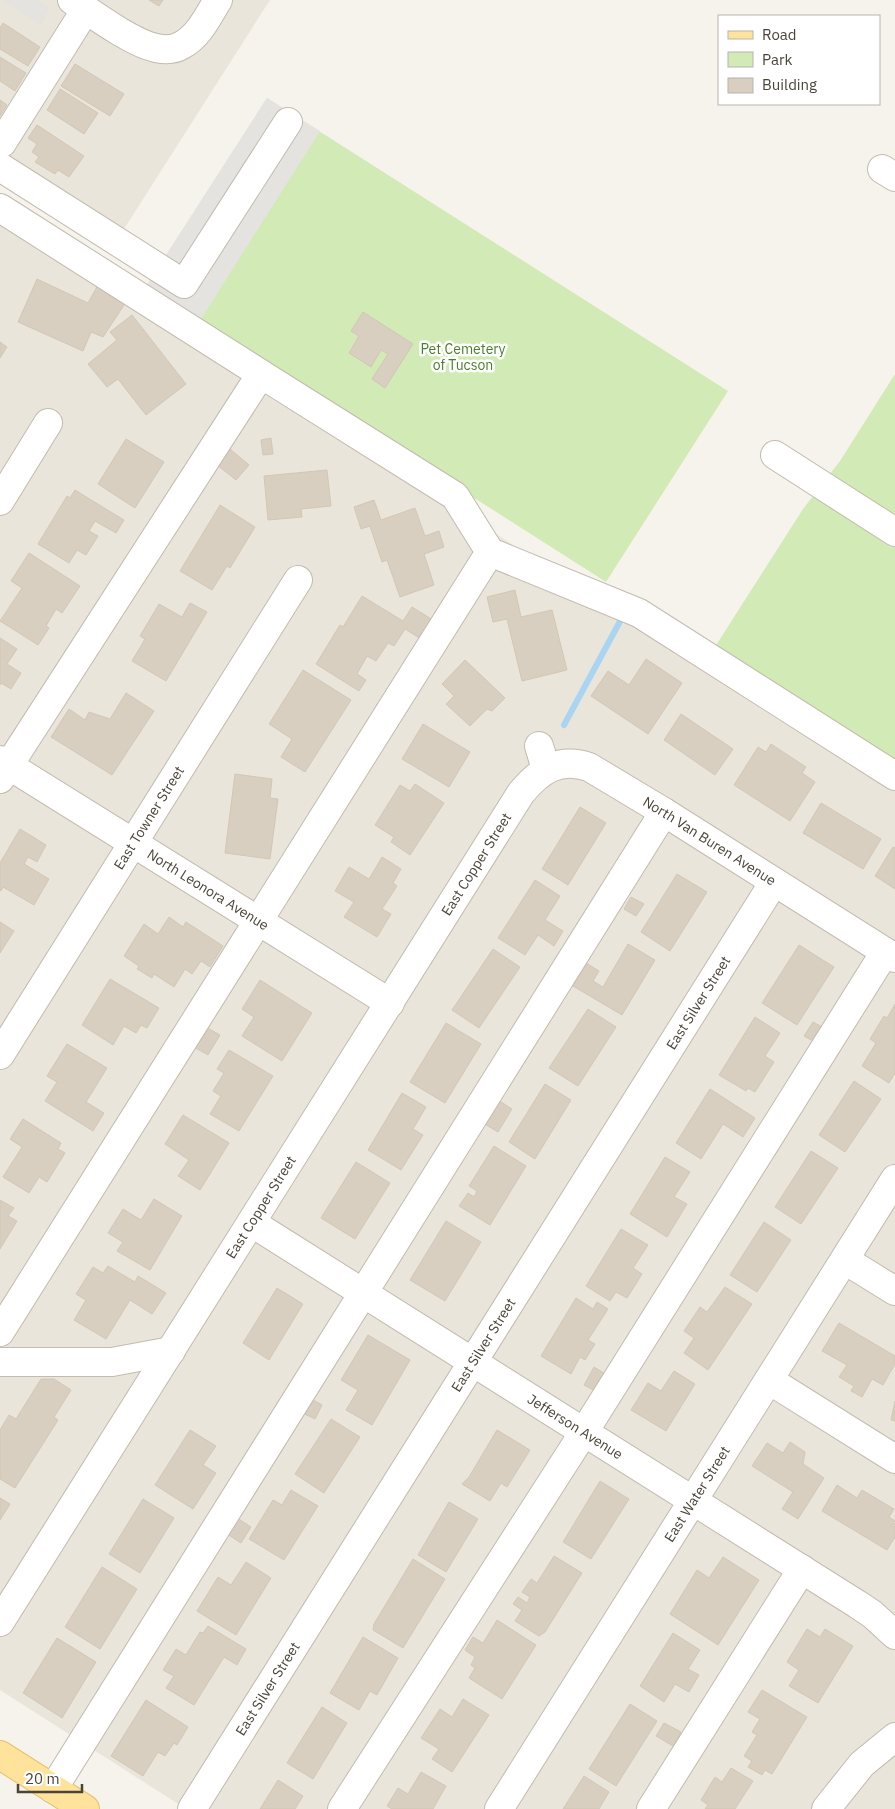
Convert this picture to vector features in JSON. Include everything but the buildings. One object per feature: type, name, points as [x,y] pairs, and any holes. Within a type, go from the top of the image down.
[{"type":"main road","points":[[0,1754],[85,1809]]},
{"type":"street","points":[[218,0],[193,36],[182,45],[169,50],[155,48],[140,42],[78,3],[1,155],[184,284],[288,122]]},
{"type":"street","points":[[3,216],[261,374],[455,496],[490,552],[639,613],[895,776]]},
{"type":"street","points":[[3,769],[261,374]]},
{"type":"street","points":[[0,501],[48,423]]},
{"type":"street","points":[[775,456],[895,532]]},
{"type":"street","points":[[0,1332],[490,552]]},
{"type":"street","name":"East Towner Street","points":[[0,1055],[298,580]]},
{"type":"street","name":"North Van Buren Avenue","points":[[521,793],[537,776],[543,758],[577,763],[589,767],[664,812],[890,955]]},
{"type":"street","name":"North Leonora Avenue","points":[[3,769],[133,843],[390,1003]]},
{"type":"street","name":"East Copper Street","points":[[0,1622],[521,793]]},
{"type":"street","points":[[54,1789],[664,812]]},
{"type":"street","name":"East Silver Street","points":[[192,1809],[774,882]]},
{"type":"street","points":[[342,1809],[890,955]]},
{"type":"street","name":"East Water Street","points":[[499,1809],[895,1179]]},
{"type":"street","name":"Jefferson Avenue","points":[[252,1223],[802,1569],[872,1614],[895,1635]]},
{"type":"street","points":[[845,1260],[895,1291]]},
{"type":"street","points":[[0,1362],[112,1362],[171,1350]]},
{"type":"street","points":[[769,1380],[895,1460]]},
{"type":"street","points":[[651,1809],[802,1569]]},
{"type":"street","points":[[826,1809],[862,1764],[895,1737]]},
{"type":"shaded area","points":[[0,0],[270,0],[124,229],[0,151]]},
{"type":"shaded area","points":[[0,0],[37,0],[50,8],[40,25]]},
{"type":"shaded area","points":[[267,98],[320,131],[199,322],[145,288]]},
{"type":"shaded area","points":[[0,220],[895,787],[895,1809],[186,1809],[0,1690]]},
{"type":"green space","name":"Pet Cemetery of Tucson","points":[[267,98],[728,391],[606,582],[145,288]]},
{"type":"green space","points":[[895,374],[895,767],[713,650],[803,509],[840,461]]},
{"type":"waterway","points":[[564,725],[624,614]]}]
